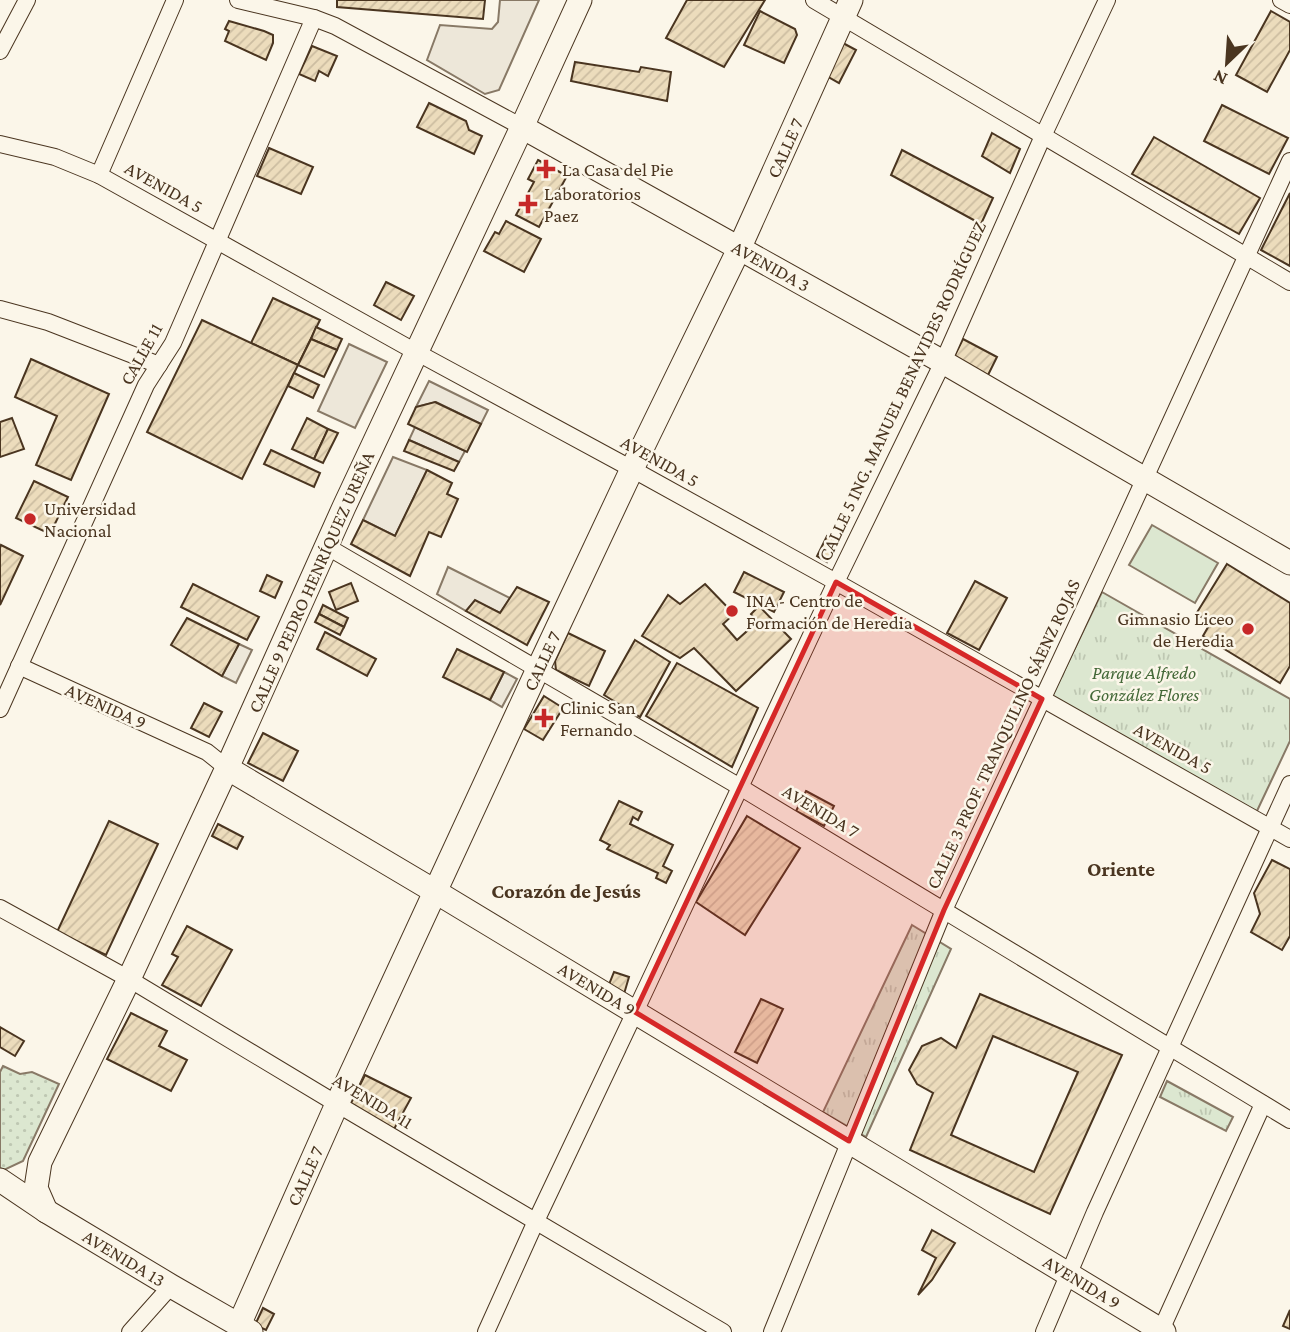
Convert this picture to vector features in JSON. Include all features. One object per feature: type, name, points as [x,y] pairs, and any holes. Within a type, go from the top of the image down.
[{"type":"main road","name":"CALLE 9 PEDRO HENRÍQUEZ UREÑA","points":[[46,1211],[36,1188],[40,1162],[129,979],[326,546],[580,0]]},
{"type":"main road","name":"CALLE 7","points":[[245,1328],[337,1104],[632,469],[739,249],[847,9]]},
{"type":"main road","name":"AVENIDA 3","points":[[522,127],[943,362],[1290,563]]},
{"type":"main road","name":"AVENIDA 9","points":[[227,768],[1163,1331]]},
{"type":"main road","points":[[0,1178],[10,1179],[23,1175],[40,1162]]},
{"type":"main road","name":"AVENIDA 13","points":[[0,1178],[46,1211],[245,1328]]},
{"type":"street","points":[[0,51],[27,0]]},
{"type":"street","points":[[99,175],[175,0]]},
{"type":"street","name":"AVENIDA 3","points":[[238,0],[314,18],[335,26],[522,127]]},
{"type":"street","points":[[814,0],[847,9],[1043,136],[1290,282]]},
{"type":"street","name":"CALLE 5 ING. MANUEL BENAVIDES RODRÍGUEZ","points":[[486,1332],[836,582],[943,362],[1043,136],[1107,0]]},
{"type":"street","points":[[1281,0],[1290,5]]},
{"type":"street","name":"CALLE 11","points":[[0,709],[146,385],[173,343],[314,18]]},
{"type":"street","name":"AVENIDA 5","points":[[0,144],[55,157],[99,175],[836,582],[1290,839]]},
{"type":"street","name":"CALLE 3 PROF. TRANQUILINO SÁENZ ROJAS","points":[[772,1332],[944,910],[1145,480],[1290,161]]},
{"type":"street","points":[[0,309],[58,326],[159,365]]},
{"type":"street","name":"AVENIDA 7","points":[[326,546],[740,787],[1290,1120]]},
{"type":"street","name":"AVENIDA 9","points":[[19,666],[207,752],[227,768]]},
{"type":"street","points":[[1044,1332],[1095,1212],[1290,784]]},
{"type":"street","name":"AVENIDA 11","points":[[0,908],[129,979],[723,1332]]},
{"type":"street","points":[[1163,1331],[1264,1104]]},
{"type":"street","points":[[130,1332],[171,1286]]},
{"type":"highlighted area","points":[[836,582],[1042,699],[944,910],[849,1141],[635,1012]]},
{"type":"green space","points":[[1152,525],[1218,563],[1195,603],[1129,565]]},
{"type":"green space","name":"Parque Alfredo González Flores","points":[[1102,592],[1290,699],[1290,741],[1256,813],[1051,698]]},
{"type":"green space","points":[[912,925],[951,949],[866,1137],[823,1112]]},
{"type":"green space","points":[[3,1066],[20,1074],[32,1072],[59,1084],[23,1161],[4,1170],[0,1168],[0,1072]]},
{"type":"green space","points":[[1167,1081],[1233,1117],[1226,1131],[1160,1097]]},
{"type":"shaded area","points":[[500,0],[539,0],[499,90],[485,94],[427,60],[440,25],[492,29],[498,22]]},
{"type":"shaded area","points":[[349,344],[387,362],[355,428],[318,411]]},
{"type":"shaded area","points":[[429,381],[488,410],[481,424],[436,402],[416,407]]},
{"type":"shaded area","points":[[415,427],[465,451],[459,462],[409,440]]},
{"type":"shaded area","points":[[393,457],[427,470],[395,536],[363,520]]},
{"type":"shaded area","points":[[448,567],[510,598],[500,613],[475,601],[466,611],[437,594]]},
{"type":"shaded area","points":[[239,644],[252,650],[236,683],[222,676]]},
{"type":"shaded area","points":[[504,672],[517,679],[502,707],[490,700]]},
{"type":"building","points":[[337,0],[485,0],[483,19],[337,7]]},
{"type":"building","points":[[687,0],[765,0],[724,67],[666,38]]},
{"type":"building","points":[[760,11],[795,29],[797,35],[784,63],[744,45]]},
{"type":"building","points":[[1271,11],[1290,22],[1290,50],[1267,92],[1236,75]]},
{"type":"building","points":[[229,21],[273,35],[273,43],[266,60],[225,41],[229,31],[225,29]]},
{"type":"building","points":[[841,42],[856,50],[839,83],[825,75]]},
{"type":"building","points":[[312,46],[337,56],[328,76],[319,71],[315,81],[299,74]]},
{"type":"building","points":[[575,62],[639,72],[641,67],[671,72],[667,101],[571,81]]},
{"type":"building","points":[[429,103],[466,121],[469,130],[482,136],[474,154],[417,127]]},
{"type":"building","points":[[1222,105],[1288,138],[1269,174],[1204,141]]},
{"type":"building","points":[[992,133],[1020,149],[1010,173],[982,156]]},
{"type":"building","points":[[1154,137],[1260,198],[1239,234],[1132,174]]},
{"type":"building","points":[[269,148],[313,167],[301,194],[257,176]]},
{"type":"building","points":[[902,150],[993,198],[981,224],[891,175]]},
{"type":"building","points":[[538,160],[567,176],[539,227],[516,215],[534,182],[528,179]]},
{"type":"building","points":[[1290,193],[1290,266],[1261,250]]},
{"type":"building","points":[[506,221],[541,239],[524,272],[484,251],[495,232],[499,234]]},
{"type":"building","points":[[386,282],[414,296],[401,320],[374,305]]},
{"type":"building","points":[[273,298],[320,320],[298,365],[251,343]]},
{"type":"building","points":[[202,320],[298,365],[242,479],[147,432]]},
{"type":"building","points":[[316,327],[342,339],[337,350],[311,339]]},
{"type":"building","points":[[311,339],[337,350],[324,377],[298,365]]},
{"type":"building","points":[[963,339],[997,357],[986,379],[957,363],[955,355]]},
{"type":"building","points":[[31,359],[109,394],[71,480],[36,465],[57,416],[15,397]]},
{"type":"building","points":[[294,373],[319,385],[313,398],[288,386]]},
{"type":"building","points":[[435,402],[481,424],[467,452],[408,424],[416,407]]},
{"type":"building","points":[[12,418],[24,449],[0,457],[0,422]]},
{"type":"building","points":[[307,418],[328,429],[314,459],[292,449]]},
{"type":"building","points":[[328,429],[338,433],[323,463],[314,459]]},
{"type":"building","points":[[409,440],[459,462],[454,471],[404,451]]},
{"type":"building","points":[[271,450],[320,473],[314,487],[264,464]]},
{"type":"building","points":[[427,470],[452,483],[447,494],[458,499],[441,537],[429,532],[410,576],[351,544],[363,520],[395,536]]},
{"type":"building","points":[[34,481],[68,497],[50,534],[16,518]]},
{"type":"building","points":[[827,536],[838,541],[827,562],[817,556]]},
{"type":"building","points":[[1,545],[23,556],[0,605],[0,548]]},
{"type":"building","name":"Gimnasio Liceo de Heredia","points":[[1227,564],[1290,603],[1290,666],[1280,683],[1203,636],[1211,622],[1196,614]]},
{"type":"building","points":[[744,572],[784,592],[774,612],[734,592]]},
{"type":"building","points":[[267,575],[282,582],[275,598],[260,591]]},
{"type":"building","points":[[975,581],[1007,598],[979,650],[947,633]]},
{"type":"building","points":[[351,583],[358,601],[336,610],[329,592]]},
{"type":"building","points":[[193,584],[259,617],[247,640],[181,607]]},
{"type":"building","points":[[705,584],[734,614],[723,624],[737,640],[757,622],[751,614],[759,606],[791,639],[736,691],[694,648],[680,658],[642,636],[668,595],[680,604]]},
{"type":"building","points":[[517,587],[549,602],[527,645],[466,611],[475,600],[500,613]]},
{"type":"building","points":[[323,605],[348,618],[344,627],[319,614]]},
{"type":"building","points":[[319,614],[344,627],[340,635],[315,622]]},
{"type":"building","points":[[187,618],[239,644],[222,676],[171,645]]},
{"type":"building","points":[[325,632],[376,659],[367,676],[317,649]]},
{"type":"building","points":[[568,633],[605,651],[589,686],[556,670],[555,661]]},
{"type":"building","points":[[635,640],[670,662],[640,717],[604,695]]},
{"type":"building","points":[[457,649],[504,672],[490,700],[443,677]]},
{"type":"building","points":[[677,663],[758,708],[732,767],[646,716]]},
{"type":"building","name":"Clinic San Fernando","points":[[544,696],[563,708],[543,740],[524,729]]},
{"type":"building","points":[[204,703],[222,712],[209,737],[191,728]]},
{"type":"building","points":[[263,733],[298,751],[283,781],[248,763]]},
{"type":"building","points":[[806,791],[834,806],[824,826],[796,811]]},
{"type":"building","points":[[619,801],[642,812],[638,820],[633,817],[630,824],[673,845],[663,866],[672,871],[666,883],[656,878],[658,873],[607,849],[610,845],[600,840]]},
{"type":"building","points":[[747,816],[800,848],[745,935],[696,902]]},
{"type":"building","points":[[109,821],[158,844],[106,955],[57,932]]},
{"type":"building","points":[[218,824],[243,837],[237,849],[212,836]]},
{"type":"building","points":[[1272,860],[1290,869],[1290,936],[1282,950],[1251,932],[1260,914],[1254,893]]},
{"type":"building","points":[[187,926],[232,950],[201,1006],[162,985],[178,957],[172,954]]},
{"type":"building","points":[[614,972],[629,977],[624,994],[608,987]]},
{"type":"building","points":[[980,994],[1122,1055],[1050,1214],[910,1150],[933,1093],[917,1084],[909,1070],[922,1046],[941,1038],[956,1048]],"holes":[[[993,1036],[1078,1072],[1034,1172],[951,1135]]]},
{"type":"building","points":[[761,999],[783,1009],[757,1063],[735,1052]]},
{"type":"building","points":[[131,1013],[167,1031],[159,1046],[187,1060],[171,1091],[107,1059]]},
{"type":"building","points":[[0,1027],[24,1041],[15,1056],[0,1047]]},
{"type":"building","points":[[365,1075],[411,1098],[393,1131],[355,1111],[351,1103]]},
{"type":"building","points":[[932,1230],[955,1243],[932,1280],[918,1295],[936,1258],[922,1250]]},
{"type":"building","points":[[263,1308],[274,1314],[266,1330],[255,1325]]},
{"type":"building","points":[[1290,1310],[1290,1329],[1283,1326]]},
{"type":"place","name":"La Casa del Pie","points":[[546,169]]},
{"type":"place","name":"Laboratorios Paez","points":[[528,204]]},
{"type":"place","name":"Universidad Nacional","points":[[30,519]]},
{"type":"place","name":"INA - Centro de Formación de Heredia","points":[[732,611]]},
{"type":"place","name":"Gimnasio Liceo de Heredia","points":[[1248,629]]},
{"type":"place","name":"Clinic San Fernando","points":[[544,718]]},
{"type":"district","name":"Oriente","points":[[1121,869]]},
{"type":"district","name":"Corazón de Jesús","points":[[566,891]]}]
